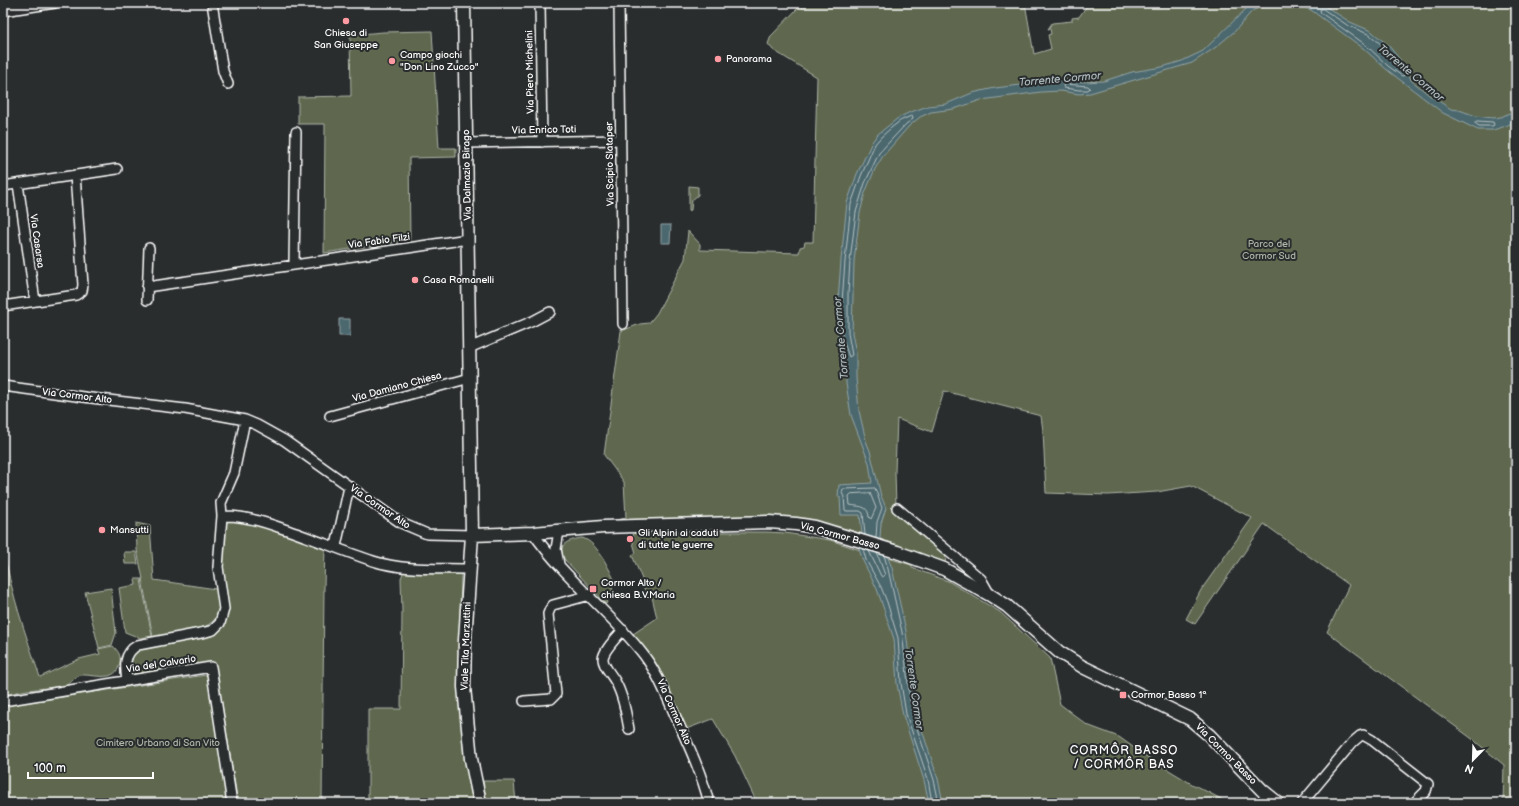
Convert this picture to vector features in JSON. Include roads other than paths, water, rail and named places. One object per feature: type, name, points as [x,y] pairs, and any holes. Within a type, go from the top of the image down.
[{"type":"street","points":[[3,11],[55,3]]},
{"type":"street","points":[[212,3],[223,71],[228,84]]},
{"type":"street","name":"Via Dalmazio Birago","points":[[464,3],[472,536]]},
{"type":"street","name":"Via Piero Michelini","points":[[540,3],[542,142]]},
{"type":"street","name":"Via Scipio Slataper","points":[[619,3],[622,324]]},
{"type":"street","points":[[294,265],[296,132]]},
{"type":"street","name":"Via Enrico Toti","points":[[467,143],[621,140]]},
{"type":"street","points":[[3,186],[117,169]]},
{"type":"street","points":[[3,306],[76,295],[82,291],[83,285],[75,175]]},
{"type":"street","name":"Via Casarsa","points":[[18,184],[35,301]]},
{"type":"street","name":"Via Fabio Filzi","points":[[147,287],[468,239]]},
{"type":"street","points":[[147,300],[149,248]]},
{"type":"street","points":[[469,348],[533,321],[550,312]]},
{"type":"street","name":"Via Damiano Chiesa","points":[[330,416],[470,378]]},
{"type":"street","name":"Via Cormor Alto","points":[[3,386],[185,409],[245,420],[257,424],[284,440],[401,523],[427,534],[472,536],[559,531]]},
{"type":"street","points":[[127,681],[127,655],[133,648],[206,632],[212,630],[220,623],[224,609],[218,567],[222,516],[221,503],[234,473],[245,420]]},
{"type":"street","points":[[336,546],[349,487]]},
{"type":"street","name":"Via Cormor Basso","points":[[897,508],[981,579],[990,595]]},
{"type":"street","points":[[222,516],[234,516],[258,521],[336,546],[374,561],[402,568],[470,569]]},
{"type":"street","name":"Via Cormor Basso","points":[[559,531],[603,527],[769,522],[796,524],[829,531],[944,569],[1007,606],[1059,652],[1083,668],[1190,719],[1209,735],[1262,790],[1278,803]]},
{"type":"street","points":[[558,564],[556,549],[559,531]]},
{"type":"street","name":"Via Cormor Alto","points":[[533,533],[546,552],[622,630],[645,657],[657,675],[698,768],[709,803]]},
{"type":"street","name":"Viale Tita Marzuttini","points":[[472,536],[465,640],[464,687],[472,759],[480,803]]},
{"type":"street","points":[[524,701],[551,699],[556,694],[548,614],[550,609],[553,605],[590,596]]},
{"type":"street","points":[[622,630],[603,657],[604,664],[616,682],[629,729]]},
{"type":"street","name":"Via del Calvario","points":[[3,701],[211,667],[232,803]]},
{"type":"street","points":[[1302,803],[1353,742],[1360,736],[1363,736],[1372,740],[1428,784],[1426,791],[1414,803]]},
{"type":"water","name":"Torrente Cormor","points":[[1252,3],[1271,3],[1252,11],[1235,31],[1216,47],[1192,63],[1090,93],[1079,94],[1061,91],[1041,92],[981,100],[954,109],[931,112],[920,117],[909,126],[883,156],[875,169],[865,193],[860,213],[854,261],[852,333],[856,353],[856,378],[859,411],[881,496],[886,508],[881,523],[880,538],[892,568],[906,631],[914,699],[919,721],[938,779],[943,803],[929,803],[924,780],[903,715],[897,684],[894,639],[877,589],[863,561],[859,549],[859,533],[862,534],[860,515],[841,515],[840,497],[838,497],[839,485],[872,483],[869,463],[851,415],[846,383],[846,363],[838,338],[838,302],[847,203],[857,174],[872,142],[878,134],[898,118],[908,113],[928,106],[946,104],[972,93],[995,88],[1064,80],[1084,82],[1104,81],[1132,72],[1162,67],[1182,61],[1203,51]]},
{"type":"water","points":[[1293,3],[1320,3],[1350,22],[1371,31],[1388,45],[1407,68],[1411,80],[1429,95],[1451,109],[1476,116],[1493,118],[1501,117],[1516,110],[1516,121],[1493,130],[1478,130],[1443,113],[1386,69],[1363,48],[1311,10]]},
{"type":"water","points":[[661,225],[671,225],[670,243],[661,243]]},
{"type":"water","points":[[339,319],[350,319],[350,336],[339,336]]},
{"type":"place","name":"Chiesa di San Giuseppe","points":[[346,21]]},
{"type":"place","name":"Panorama","points":[[718,59]]},
{"type":"place","name":"Campo giochi \"Don Lino Zucco\"","points":[[392,61]]},
{"type":"place","name":"Casa Romanelli","points":[[415,280]]},
{"type":"place","name":"Mansutti","points":[[102,530]]},
{"type":"place","name":"Gli Alpini ai caduti di tutte le guerre","points":[[630,539]]},
{"type":"place","name":"Cormor Alto / chiesa B.V.Maria","points":[[593,589]]},
{"type":"place","name":"Cormor Basso 1ª","points":[[1123,695]]},
{"type":"district","name":"CORMÔR BASSO / CORMÔR BAS","points":[[1124,757]]},
{"type":"park label","name":"Parco del Cormor Sud","points":[[1269,250]]},
{"type":"park label","name":"Cimitero Urbano di San Vito","points":[[158,743]]}]
